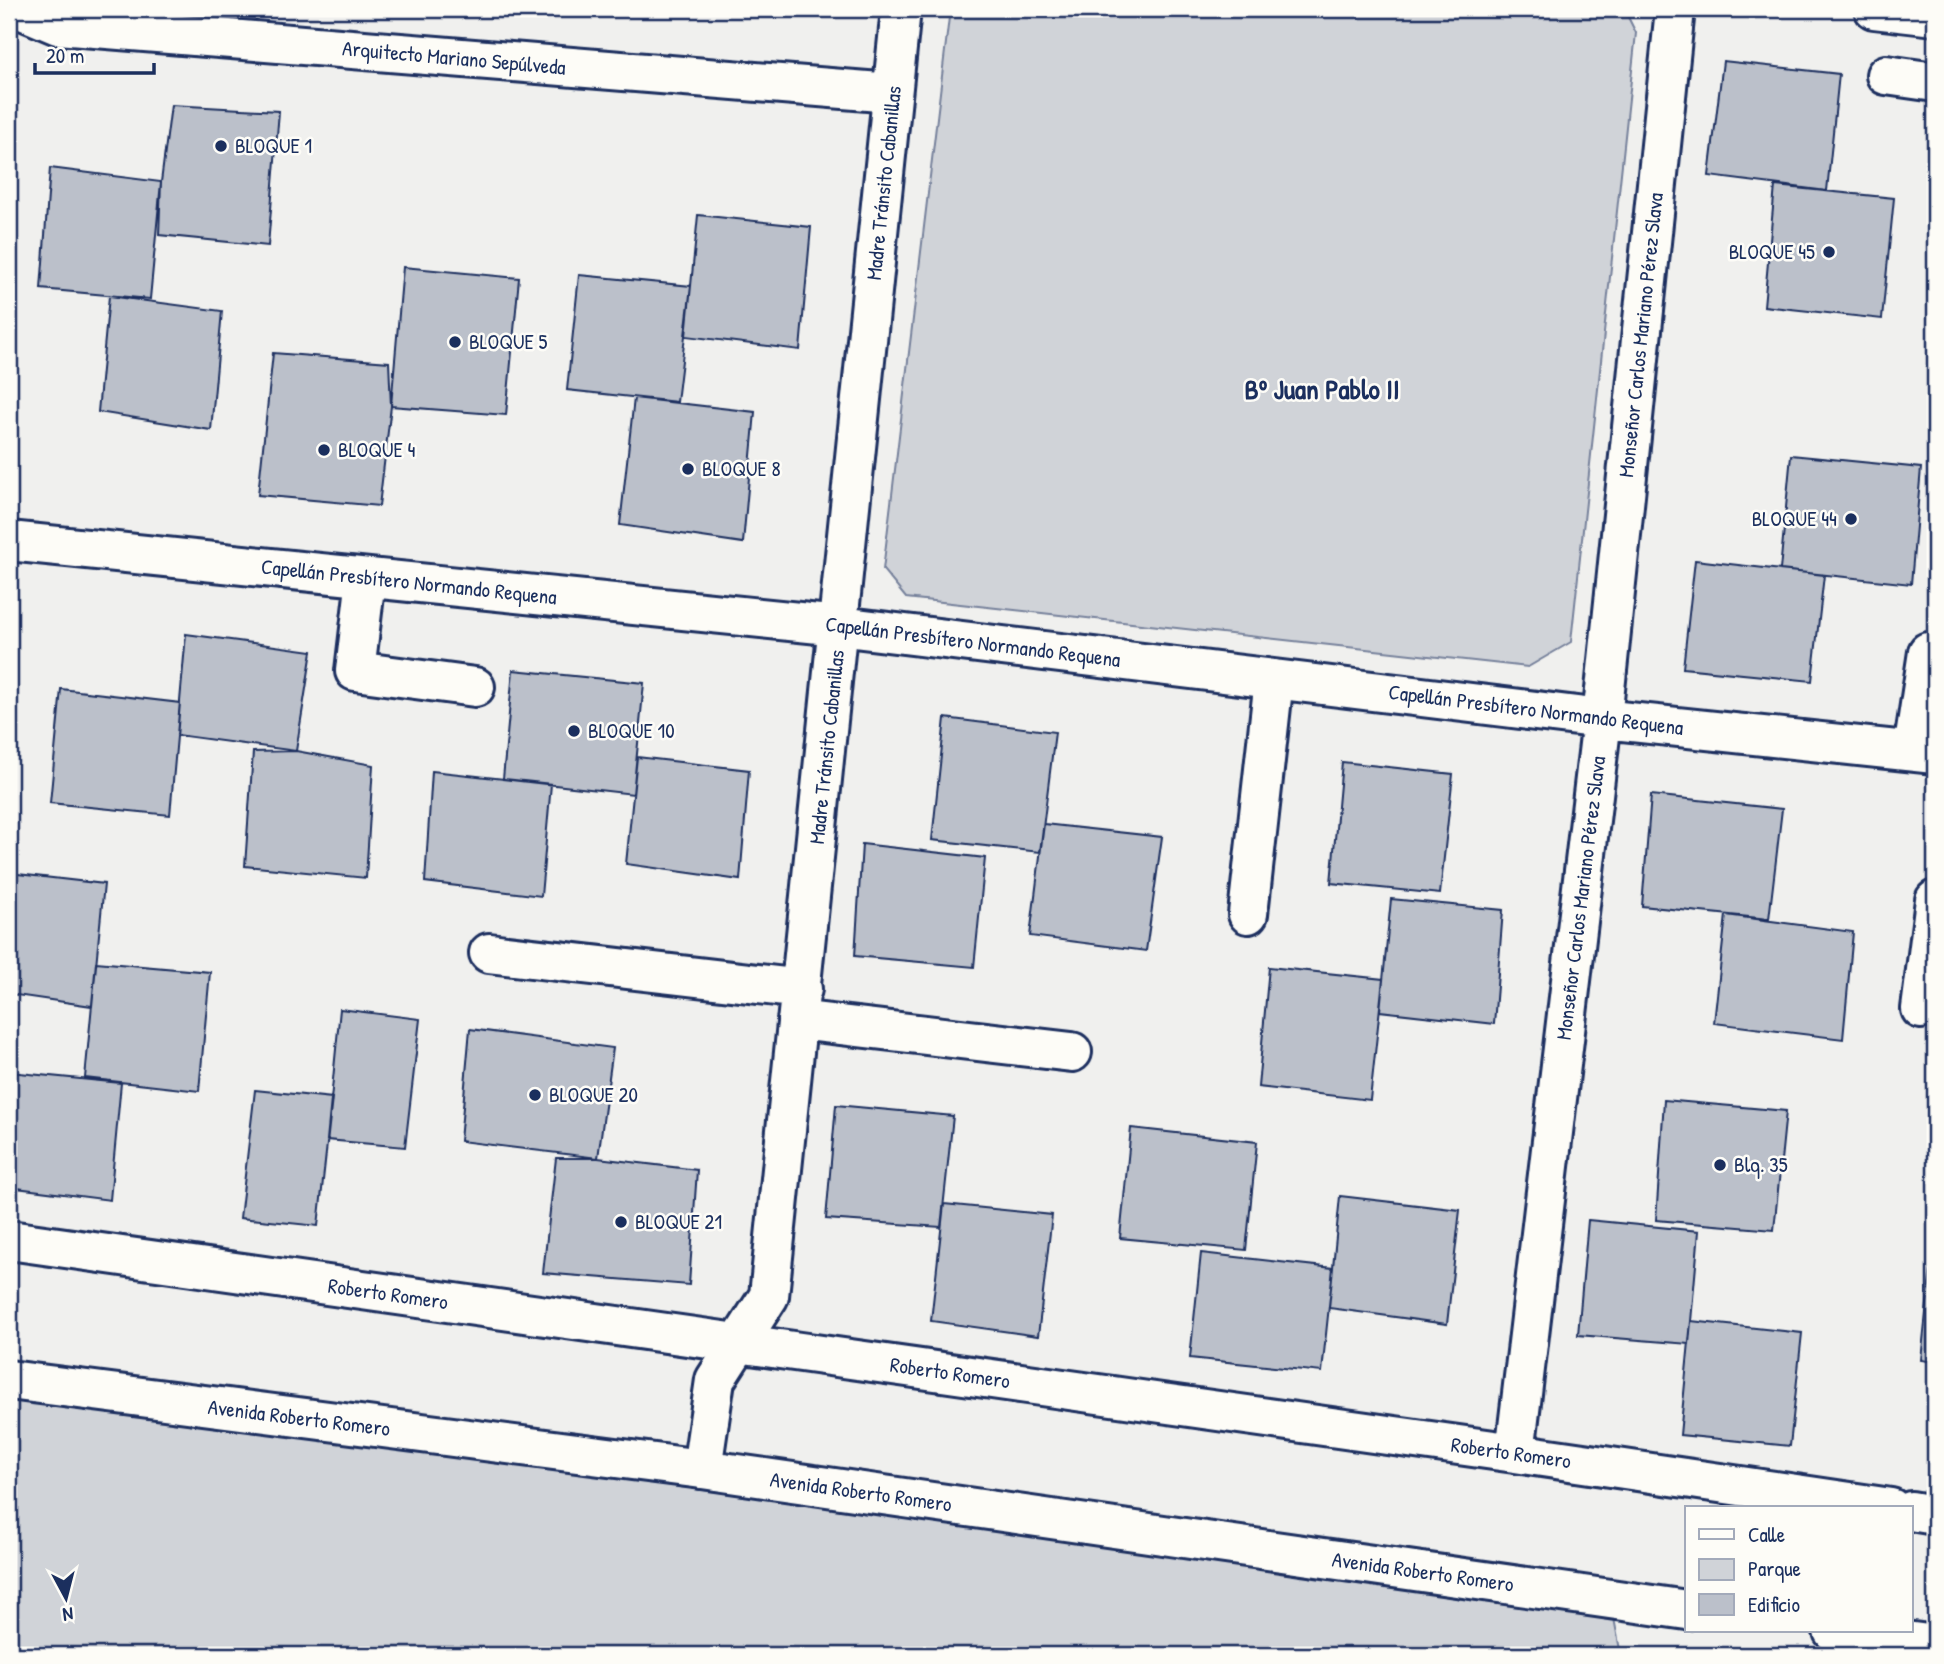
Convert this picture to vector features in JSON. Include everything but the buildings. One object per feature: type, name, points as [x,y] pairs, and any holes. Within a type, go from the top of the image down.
[{"type":"street","name":"Arquitecto Mariano Sepúlveda","points":[[20,9],[58,25],[892,93]]},
{"type":"street","name":"Madre Tránsito Cabanillas","points":[[702,1469],[715,1380],[769,1296],[901,9]]},
{"type":"street","name":"Monseñor Carlos Mariano Pérez Slava","points":[[1515,1453],[1602,719],[1675,9]]},
{"type":"street","points":[[1874,9],[1935,16]]},
{"type":"street","points":[[9,35],[58,25]]},
{"type":"street","points":[[1886,75],[1935,82]]},
{"type":"street","name":"Capellán Presbítero Normando Requena","points":[[9,541],[839,626],[1602,719],[1924,753]]},
{"type":"street","points":[[366,578],[355,671],[475,687]]},
{"type":"street","points":[[1924,753],[1927,652],[1935,653]]},
{"type":"street","points":[[1248,914],[1273,679]]},
{"type":"street","points":[[1921,1009],[1935,900]]},
{"type":"street","points":[[489,953],[1072,1052]]},
{"type":"street","name":"Roberto Romero","points":[[9,1240],[1877,1506]]},
{"type":"street","name":"Avenida Roberto Romero","points":[[17,1380],[702,1469],[1685,1610]]},
{"type":"street","points":[[1912,1511],[1935,1515]]},
{"type":"street","points":[[1840,1632],[1935,1645]]},
{"type":"green space","points":[[950,9],[1624,9],[1636,33],[1571,642],[1528,667],[906,598],[883,570]]},
{"type":"green space","points":[[9,1396],[1613,1613],[1621,1655],[9,1655]]},
{"type":"place","name":"BLOQUE 1","points":[[221,146]]},
{"type":"place","name":"BLOQUE 45","points":[[1829,252]]},
{"type":"place","name":"BLOQUE 5","points":[[455,342]]},
{"type":"place","name":"BLOQUE 4","points":[[324,450]]},
{"type":"place","name":"BLOQUE 8","points":[[688,469]]},
{"type":"place","name":"BLOQUE 44","points":[[1851,519]]},
{"type":"place","name":"BLOQUE 10","points":[[574,731]]},
{"type":"place","name":"BLOQUE 20","points":[[535,1095]]},
{"type":"place","name":"Blq. 35","points":[[1720,1165]]},
{"type":"place","name":"BLOQUE 21","points":[[621,1222]]},
{"type":"district","name":"Bº Juan Pablo II","points":[[1322,389]]}]
